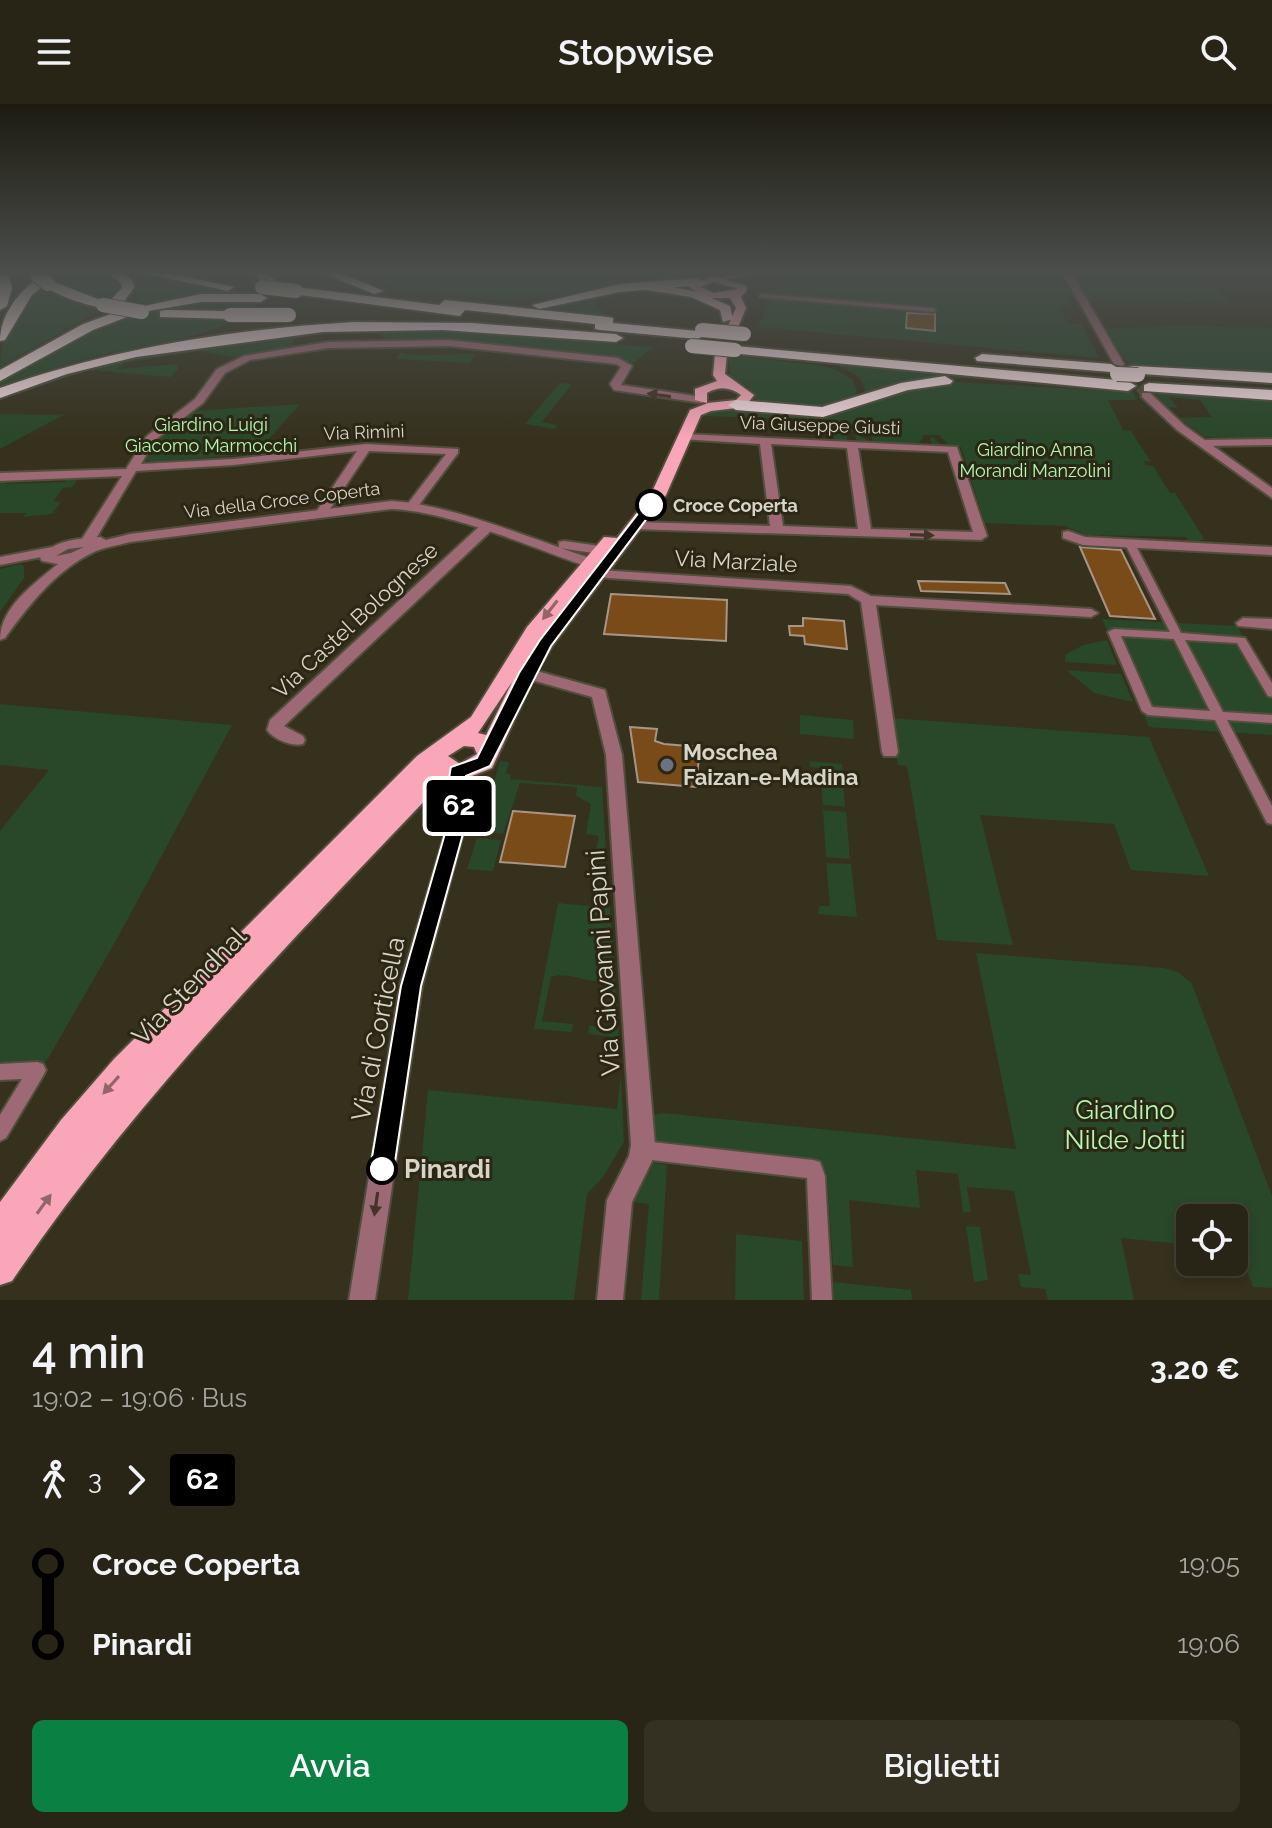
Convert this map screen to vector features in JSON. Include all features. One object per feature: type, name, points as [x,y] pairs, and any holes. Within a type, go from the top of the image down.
[{"type":"highway","points":[[0,373],[85,329]]},
{"type":"highway","points":[[0,390],[88,360],[214,329]]},
{"type":"highway","points":[[0,390],[223,329]]},
{"type":"highway","points":[[138,353],[246,335],[321,329]]},
{"type":"highway","points":[[489,329],[616,338],[696,338]]},
{"type":"highway","points":[[522,329],[616,338]]},
{"type":"highway","points":[[592,329],[1272,393]]},
{"type":"highway","points":[[619,329],[696,338]]},
{"type":"highway","points":[[683,329],[696,338]]},
{"type":"highway","points":[[731,329],[734,340]]},
{"type":"highway","points":[[791,339],[1129,379]]},
{"type":"highway","points":[[734,340],[833,366],[858,381],[861,395],[850,405]]},
{"type":"highway","points":[[742,400],[766,407],[814,412],[850,405],[906,386],[948,380],[1272,380]]},
{"type":"main road","points":[[733,329],[734,340]]},
{"type":"main road","points":[[728,385],[718,372],[736,329]]},
{"type":"main road","points":[[718,406],[706,393],[707,365],[734,340]]},
{"type":"main road","points":[[449,767],[478,767],[526,673],[598,562],[646,489],[681,414],[706,393],[728,385],[740,388],[742,400],[697,411],[668,477],[637,526],[598,562],[533,631],[449,767]]},
{"type":"main road","points":[[449,767],[481,741],[487,753]]},
{"type":"main road","name":"Via Stendhal","points":[[0,1228],[72,1131],[134,1059],[408,780],[449,767]]},
{"type":"main road","name":"Via Stendhal","points":[[0,1269],[68,1172],[139,1083],[449,767]]},
{"type":"street","points":[[1100,329],[1129,379],[1201,443],[1272,494]]},
{"type":"street","points":[[0,635],[30,595],[85,544],[151,438],[199,401],[221,371],[242,359],[346,344],[473,344],[622,362],[627,368],[616,387],[706,393]]},
{"type":"street","name":"Via Giuseppe Giusti","points":[[685,437],[953,449],[980,537],[865,533]]},
{"type":"street","points":[[765,441],[777,531]]},
{"type":"street","points":[[1201,443],[1272,442]]},
{"type":"street","points":[[637,526],[865,533],[852,444]]},
{"type":"street","points":[[322,512],[366,447]]},
{"type":"street","name":"Via Rimini","points":[[0,477],[233,462],[366,447],[454,451],[412,506]]},
{"type":"street","name":"Via della Croce Coperta","points":[[6,560],[49,556],[56,561],[85,544],[385,505],[412,506],[598,562]]},
{"type":"street","name":"Via Castel Bolognese","points":[[297,740],[275,730],[276,724],[487,527]]},
{"type":"street","points":[[1068,535],[1083,541],[1272,551]]},
{"type":"street","points":[[1130,544],[1272,819]]},
{"type":"street","points":[[30,595],[49,556]]},
{"type":"street","name":"Via Marziale","points":[[598,562],[851,590],[868,600],[1091,613]]},
{"type":"street","points":[[868,600],[890,752]]},
{"type":"street","points":[[1272,624],[1243,623],[1241,640],[1272,693]]},
{"type":"street","points":[[1241,640],[1114,632],[1148,711],[1272,719]]},
{"type":"street","name":"Via Giovanni Papini","points":[[526,673],[596,692],[605,711],[615,763],[643,1150],[620,1200],[610,1300]]},
{"type":"street","name":"Via di Corticella","points":[[362,1300],[411,986],[457,823],[449,767]]},
{"type":"street","points":[[0,1072],[37,1070],[0,1132]]},
{"type":"street","points":[[643,1150],[813,1169],[816,1176],[822,1300]]},
{"type":"green space","points":[[9,329],[67,329],[0,367]]},
{"type":"green space","points":[[92,329],[214,329],[89,358],[0,386],[0,378]]},
{"type":"green space","points":[[355,329],[422,329],[653,347],[631,365],[620,359],[483,342],[385,341],[381,334],[325,333],[293,340],[292,347],[239,358],[199,351],[125,363],[117,369],[176,364],[179,368],[171,377],[90,370],[0,400],[0,397],[97,367],[191,348]]},
{"type":"green space","points":[[778,329],[1084,329],[1099,358]]},
{"type":"green space","points":[[1105,329],[1272,329],[1272,374],[1130,367]]},
{"type":"green space","points":[[401,352],[413,355],[475,354],[470,363],[396,359]]},
{"type":"green space","points":[[729,355],[837,370],[853,380],[857,392],[839,406],[826,408],[762,403],[754,398],[748,387],[730,379]]},
{"type":"green space","points":[[835,364],[968,377],[864,396],[860,379]]},
{"type":"green space","name":"Giardino Anna Morandi Manzolini","points":[[955,382],[1133,392],[1137,400],[1108,400],[1123,430],[1131,431],[1151,462],[1144,461],[1145,465],[1153,466],[1170,493],[1175,493],[1205,540],[1200,540],[1203,545],[1191,545],[1186,537],[1086,535],[1065,526],[985,523],[961,447],[932,444],[930,438],[933,437],[940,444],[948,444],[939,435],[924,435],[919,444],[856,441],[855,434],[872,441],[872,435],[861,430],[847,433],[847,441],[835,441],[829,420],[704,416],[711,409],[742,408],[828,414],[885,395]]},
{"type":"green space","points":[[560,383],[572,384],[542,422],[558,425],[555,429],[525,424]]},
{"type":"green space","points":[[1156,394],[1272,399],[1272,439],[1205,437],[1179,418],[1212,417],[1200,400],[1169,397],[1178,408],[1168,407]]},
{"type":"green space","name":"Giardino Luigi Giacomo Marmocchi","points":[[300,404],[256,454],[152,462],[144,459],[156,438],[191,411]]},
{"type":"green space","points":[[0,414],[57,415],[65,414],[0,449]]},
{"type":"green space","points":[[68,478],[77,480],[72,487],[63,488],[53,501],[61,502],[52,514],[23,517],[26,513],[0,513],[0,480],[7,480],[5,484],[65,482]]},
{"type":"green space","points":[[24,566],[24,578],[0,612],[0,569]]},
{"type":"green space","points":[[1102,619],[1237,626],[1272,685],[1272,735],[1149,727]]},
{"type":"green space","points":[[1107,640],[1117,665],[1065,662],[1065,655],[1083,645]]},
{"type":"green space","points":[[1066,670],[1121,674],[1133,702],[1094,693]]},
{"type":"green space","points":[[0,704],[232,725],[118,937],[46,1062],[0,1064],[0,831],[49,770],[0,765]]},
{"type":"green space","points":[[800,715],[853,720],[854,739],[800,734]]},
{"type":"green space","points":[[891,718],[1149,737],[1209,876],[1131,870],[1114,824],[980,815],[1013,945],[937,940],[907,766],[898,765]]},
{"type":"green space","points":[[500,761],[509,762],[506,773],[511,775],[510,779],[602,787],[606,851],[596,850],[599,836],[586,834],[591,804],[576,796],[577,787],[520,783],[503,834],[480,831]]},
{"type":"green space","points":[[809,761],[842,764],[845,807],[823,805],[820,768],[810,767]]},
{"type":"green space","points":[[823,810],[846,812],[850,859],[826,857]]},
{"type":"green space","points":[[477,838],[501,840],[493,871],[467,869]]},
{"type":"green space","points":[[826,863],[851,864],[857,917],[818,914],[819,906],[830,906]]},
{"type":"green space","points":[[558,903],[610,908],[620,1051],[615,1050],[613,1037],[588,1034],[589,1026],[613,1026],[610,987],[603,981],[563,975],[551,977],[542,1021],[573,1024],[572,1032],[534,1029]]},
{"type":"green space","name":"Giardino Nilde Jotti","points":[[976,953],[1164,968],[1178,972],[1192,984],[1272,1196],[1272,1288],[1253,1287],[1248,1274],[1248,1204],[1176,1204],[1176,1244],[1121,1238],[1134,1300],[1048,1300],[1045,1289],[1021,1287],[1018,1274],[1031,1275],[1014,1191],[967,1187],[971,1212],[963,1212],[958,1174],[916,1170],[920,1208],[849,1200],[853,1267],[833,1265],[827,1173],[821,1163],[655,1144],[653,1115],[663,1113],[1016,1149]]},
{"type":"green space","points":[[621,1074],[624,1142],[603,1177],[587,1194],[574,1300],[408,1300],[428,1090],[617,1109]]},
{"type":"green space","points":[[654,1163],[667,1165],[659,1300],[641,1300],[649,1204],[633,1202]]},
{"type":"green space","points":[[966,1226],[980,1227],[988,1280],[974,1282]]},
{"type":"green space","points":[[736,1234],[802,1241],[804,1300],[735,1300]]},
{"type":"green space","points":[[833,1282],[911,1290],[912,1300],[834,1300]]},
{"type":"building","points":[[1080,547],[1121,550],[1155,619],[1110,616]]},
{"type":"building","points":[[918,581],[1005,583],[1010,594],[921,591]]},
{"type":"building","points":[[611,594],[727,600],[726,641],[604,634]]},
{"type":"building","points":[[803,618],[844,621],[847,649],[805,644],[804,636],[790,635],[789,626],[803,626]]},
{"type":"building","name":"Moschea Faizan-e-Madina","points":[[630,727],[657,729],[655,741],[664,744],[700,747],[696,787],[638,782]]},
{"type":"building","points":[[513,811],[575,816],[565,867],[500,862]]},
{"type":"tunnel","points":[[1121,366],[1145,394]]},
{"type":"bus line","name":"62","points":[[382,1169],[411,986],[425,927],[457,823],[460,795],[457,771],[468,771],[484,762],[526,673],[545,643],[651,505]]},
{"type":"place","name":"Croce Coperta","points":[[651,505]]},
{"type":"place","name":"Moschea Faizan-e-Madina","points":[[667,765]]},
{"type":"place","name":"Pinardi","points":[[382,1169]]}]
